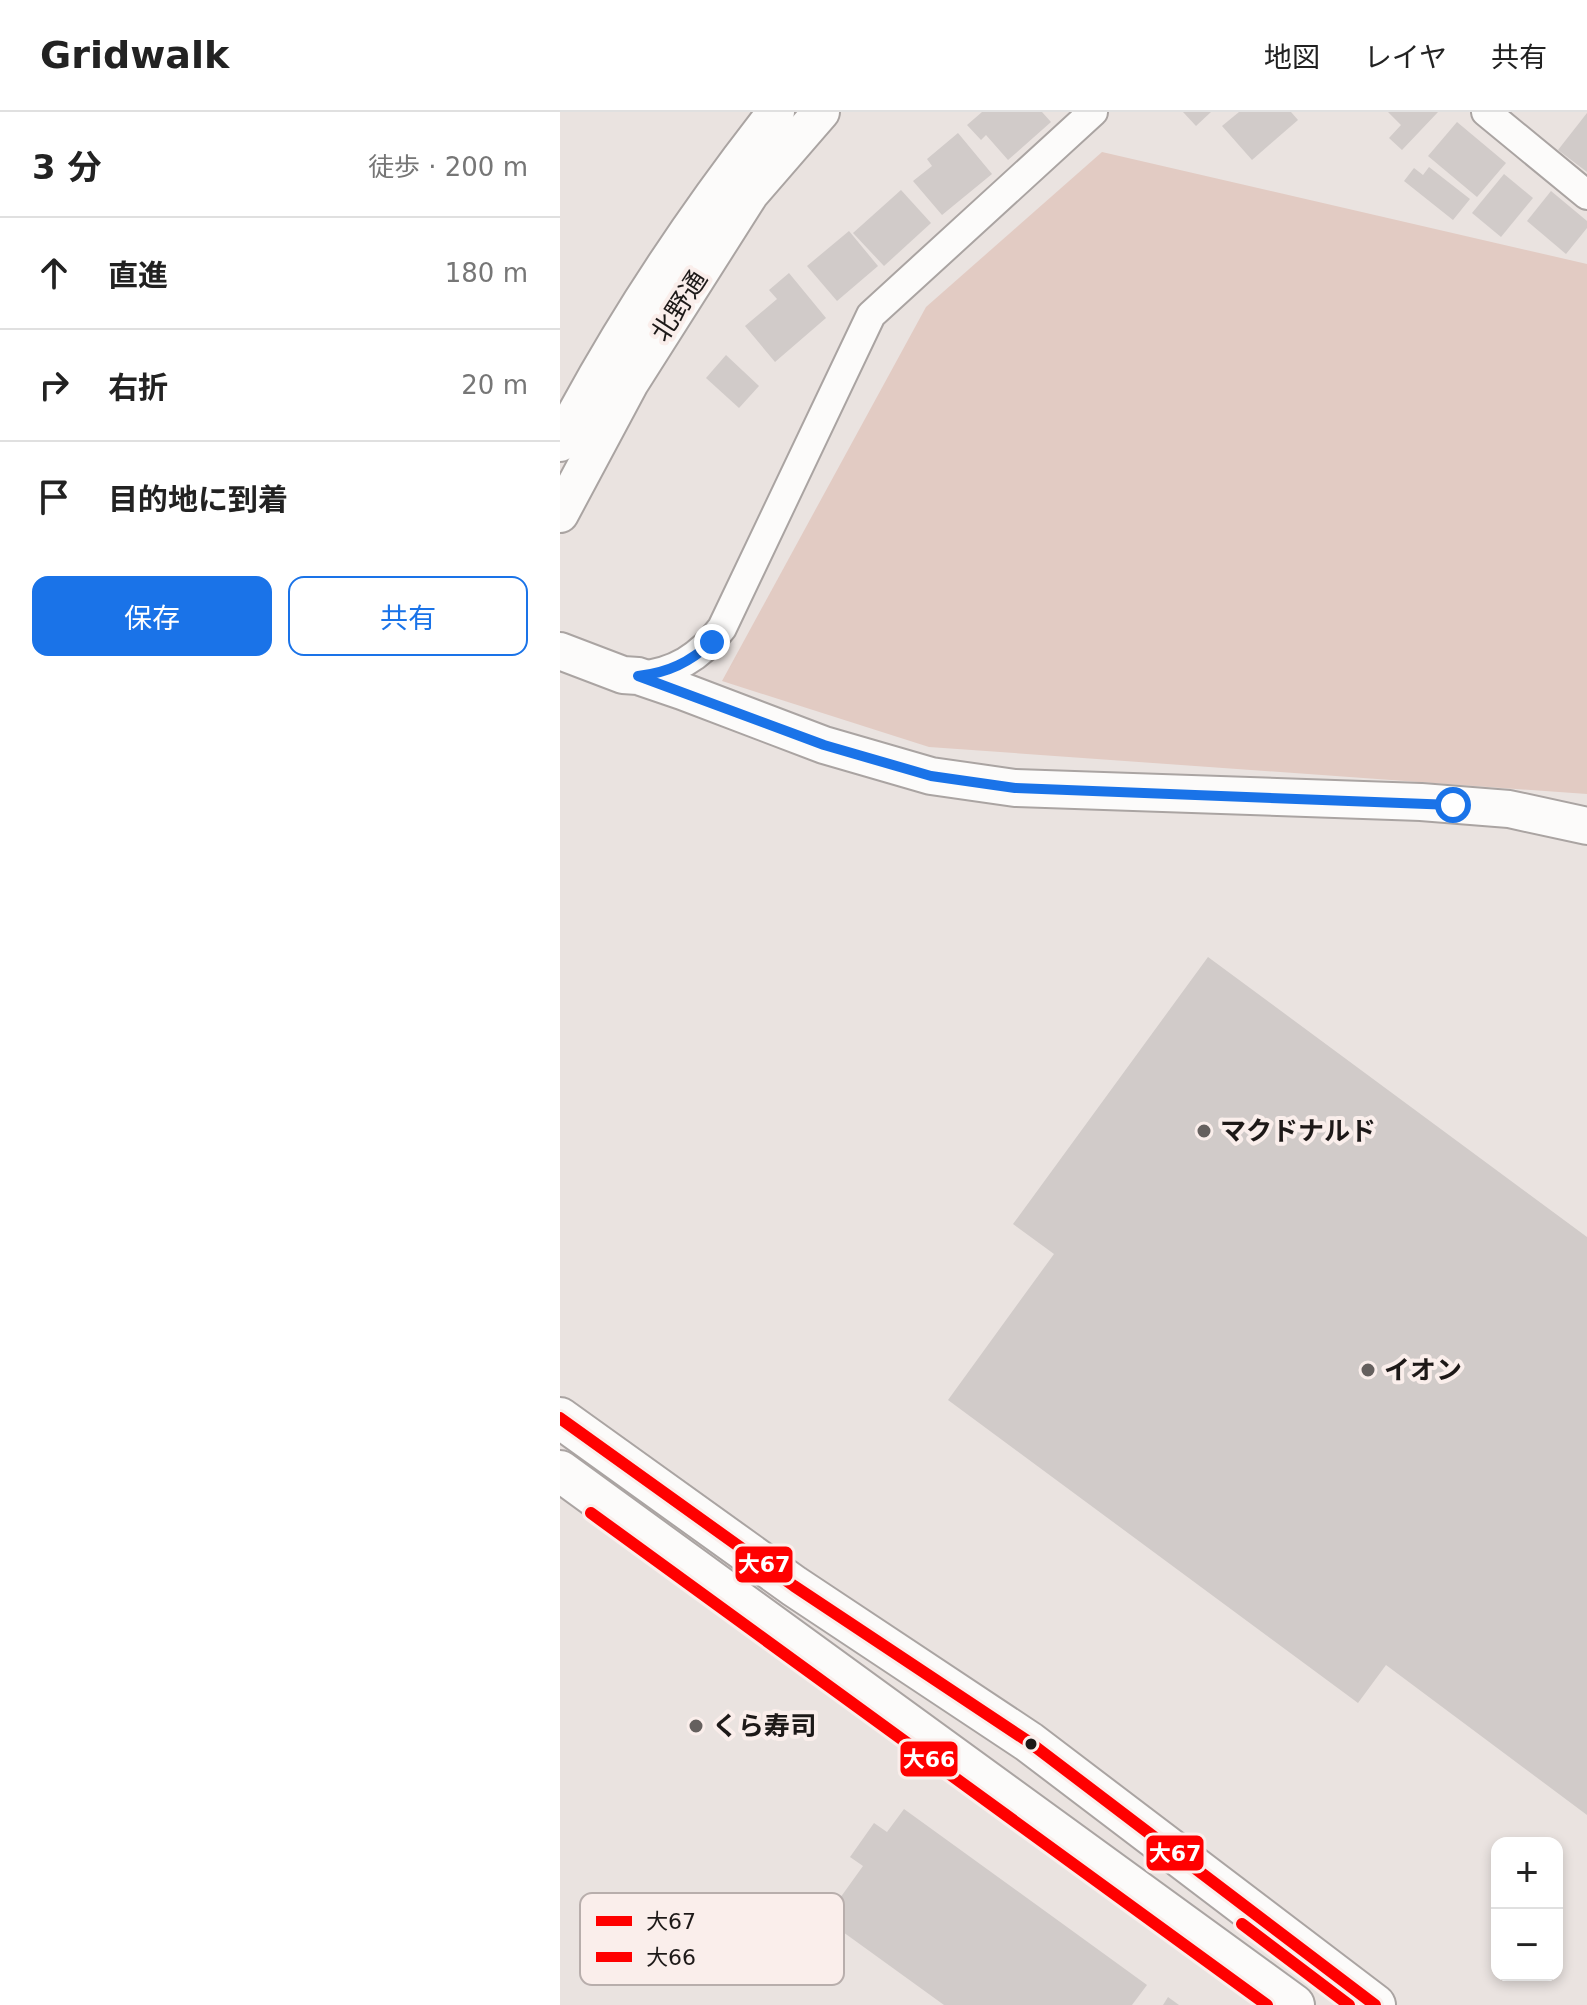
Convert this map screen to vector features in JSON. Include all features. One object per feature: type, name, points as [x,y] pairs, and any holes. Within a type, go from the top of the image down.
[{"type":"main road","points":[[560,1418],[794,1586],[1029,1742],[1375,2005]]},
{"type":"main road","points":[[560,1471],[1294,2005]]},
{"type":"street","name":"北野通","points":[[560,443],[604,360],[721,183],[776,112]]},
{"type":"street","name":"北野通","points":[[560,514],[630,383],[750,194],[821,112]]},
{"type":"street","points":[[560,651],[623,675],[638,676],[654,675],[684,664],[712,642],[722,628],[871,315],[1093,112]]},
{"type":"street","points":[[1486,112],[1587,195]]},
{"type":"street","points":[[638,676],[824,745],[931,776],[1015,788],[1421,802],[1509,809],[1587,826]]},
{"type":"shaded area","points":[[1102,152],[1587,264],[1587,794],[929,747],[722,681],[926,307]]},
{"type":"building","points":[[982,112],[1042,112],[1051,122],[1008,160],[986,135],[981,140],[967,125]]},
{"type":"building","points":[[1183,112],[1211,112],[1196,126]]},
{"type":"building","points":[[1239,112],[1291,112],[1298,120],[1252,160],[1222,126]]},
{"type":"building","points":[[1388,112],[1438,112],[1402,150],[1389,138],[1401,125]]},
{"type":"building","points":[[1587,113],[1587,172],[1558,150]]},
{"type":"building","points":[[1457,122],[1506,163],[1477,197],[1428,156]]},
{"type":"building","points":[[958,133],[992,174],[942,215],[913,181],[932,166],[927,159]]},
{"type":"building","points":[[1429,167],[1470,199],[1453,220],[1404,181],[1414,168],[1423,175]]},
{"type":"building","points":[[1504,174],[1533,198],[1501,237],[1472,213]]},
{"type":"building","points":[[901,190],[931,223],[884,266],[853,233]]},
{"type":"building","points":[[1551,191],[1587,221],[1587,228],[1566,254],[1527,221]]},
{"type":"building","points":[[849,231],[878,266],[837,301],[807,266]]},
{"type":"building","points":[[789,273],[826,318],[775,362],[745,326],[777,299],[769,290]]},
{"type":"building","points":[[726,355],[759,386],[739,408],[706,378]]},
{"type":"building","points":[[1208,957],[1587,1237],[1587,1815],[1386,1665],[1358,1703],[948,1400],[1054,1254],[1013,1224]]},
{"type":"building","points":[[904,1809],[1147,1985],[1132,2005],[944,2005],[844,1933],[844,1893],[863,1866],[850,1857],[874,1823],[887,1832]]},
{"type":"building","points":[[1168,1997],[1179,2005],[1163,2005]]},
{"type":"transit line","name":"大67","points":[[560,1418],[794,1586],[1029,1742],[1375,2005]]},
{"type":"transit line","name":"大66","points":[[591,1513],[1267,2005]]},
{"type":"transit line","name":"大66","points":[[1242,1924],[1349,2005]]},
{"type":"place","name":"マクドナルド","points":[[1204,1131]]},
{"type":"place","name":"イオン","points":[[1368,1370]]},
{"type":"place","name":"くら寿司","points":[[696,1726]]},
{"type":"route","points":[[712,642],[684,664],[654,675],[638,676],[824,745],[931,776],[1015,788],[1453,805]]}]
